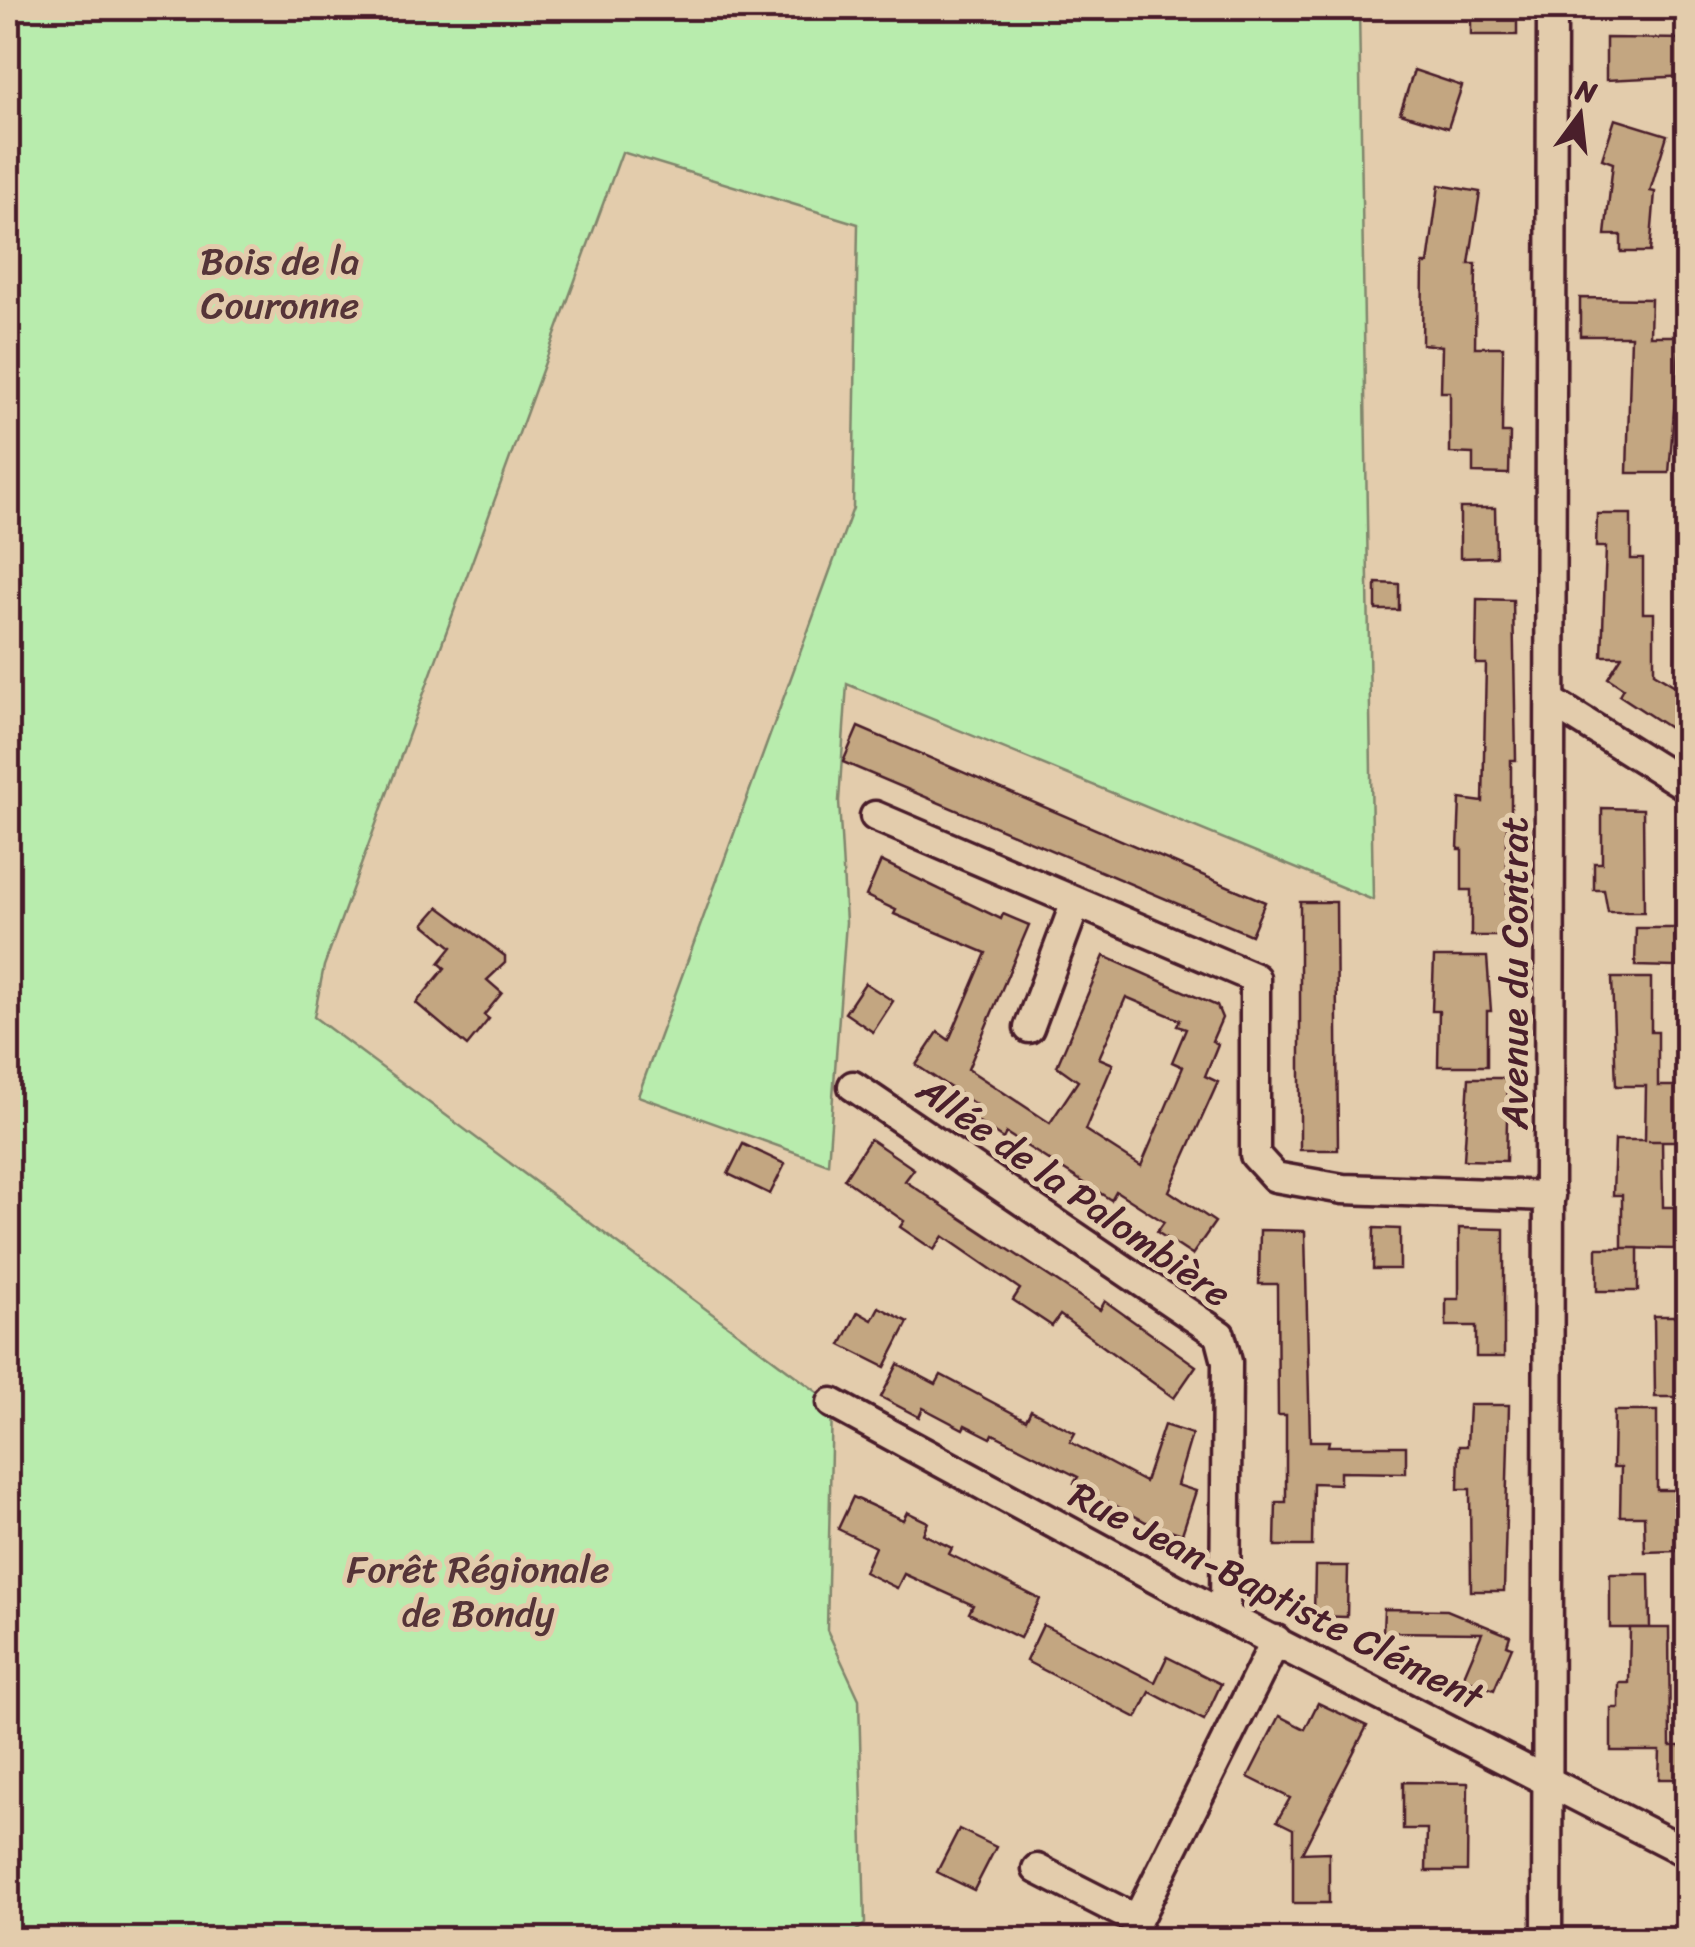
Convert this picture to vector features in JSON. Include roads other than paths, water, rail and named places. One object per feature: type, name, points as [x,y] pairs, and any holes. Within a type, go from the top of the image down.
[{"type":"street","name":"Avenue du Contrat","points":[[1548,1940],[1552,8]]},
{"type":"street","points":[[1552,702],[1688,787]]},
{"type":"street","points":[[875,816],[1255,978],[1254,1155],[1275,1177],[1343,1189],[1550,1196]]},
{"type":"street","points":[[1029,1028],[1076,902]]},
{"type":"street","name":"Allée de la Palombière","points":[[854,1086],[1220,1335],[1227,1362],[1224,1616]]},
{"type":"street","name":"Rue Jean-Baptiste Clément","points":[[832,1403],[1224,1616],[1688,1853]]},
{"type":"street","points":[[1036,1869],[1137,1920],[1276,1640]]},
{"type":"park label","name":"Bois de la Couronne","points":[[280,283]]},
{"type":"park label","name":"Forêt Régionale de Bondy","points":[[478,1591]]}]
